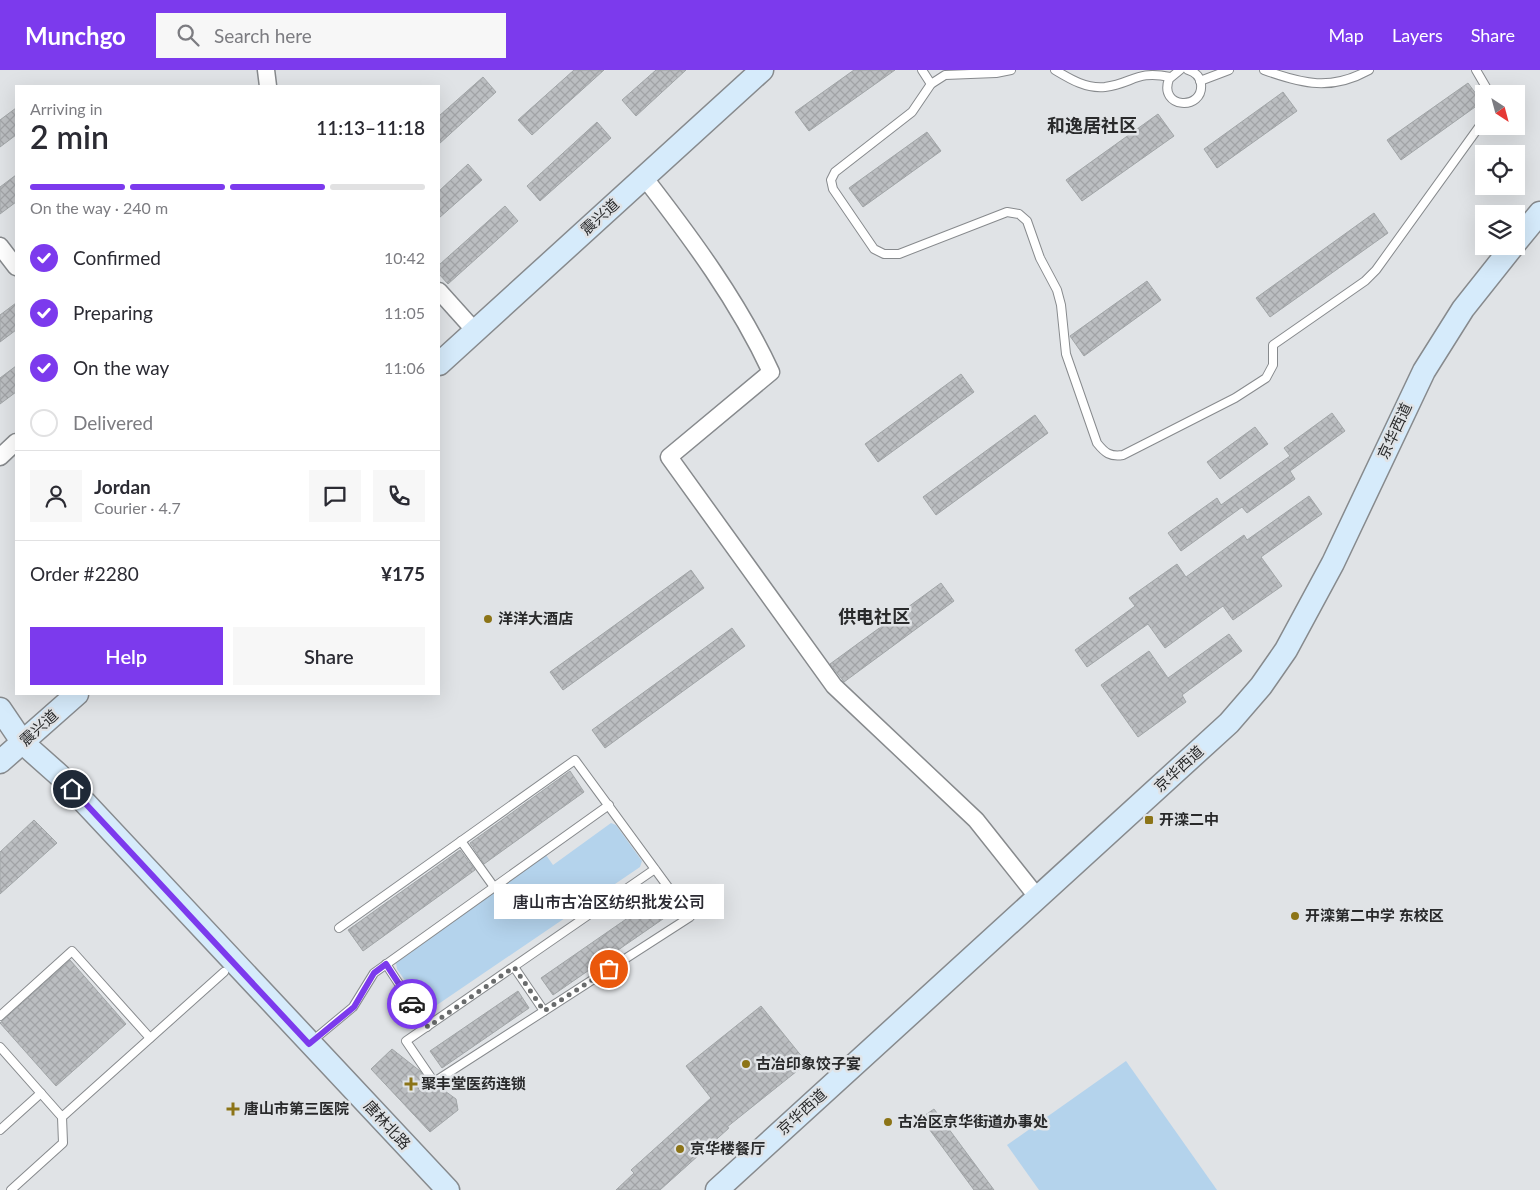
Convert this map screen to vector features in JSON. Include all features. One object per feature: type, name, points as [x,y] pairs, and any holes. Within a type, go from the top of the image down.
[{"type":"main road","name":"震兴道","points":[[440,363],[762,70]]},
{"type":"main road","points":[[1525,231],[1540,213]]},
{"type":"main road","name":"京华西道","points":[[717,1190],[1229,723],[1261,686],[1286,650],[1333,563],[1424,371],[1463,309],[1506,255]]},
{"type":"main road","name":"震兴道","points":[[12,752],[76,695]]},
{"type":"main road","name":"唐林北路","points":[[0,709],[12,752],[59,775],[433,1190]]},
{"type":"main road","name":"唐林北路","points":[[0,732],[12,752],[45,780],[224,972],[306,1047],[448,1190]]},
{"type":"street","points":[[266,70],[268,85]]},
{"type":"street","points":[[644,177],[692,239],[745,320],[771,372],[669,458],[834,686],[976,820],[1038,898]]},
{"type":"street","points":[[0,246],[15,266]]},
{"type":"street","points":[[440,292],[475,331]]},
{"type":"street","points":[[0,457],[15,443]]},
{"type":"lane","points":[[922,70],[931,84]]},
{"type":"lane","points":[[1011,70],[996,73],[943,72],[931,84],[912,112],[835,172],[831,180],[833,188],[874,249],[884,254],[899,254],[1007,212],[1019,214],[1027,221],[1040,258],[1057,290],[1061,305],[1066,354],[1097,443],[1104,452],[1114,457],[1123,456],[1235,398],[1266,378],[1273,365],[1273,345],[1365,282],[1376,270],[1475,132]]},
{"type":"lane","points":[[1055,70],[1074,82],[1096,86],[1115,84],[1144,70],[1157,70],[1170,77]]},
{"type":"lane","points":[[1180,70],[1170,77],[1167,84],[1168,94],[1181,103],[1192,101],[1197,97],[1201,86],[1200,81],[1193,72],[1188,70]]},
{"type":"lane","points":[[1200,81],[1229,70]]},
{"type":"lane","points":[[1264,70],[1298,82],[1330,84],[1353,79],[1369,70]]},
{"type":"lane","points":[[1476,70],[1485,85]]},
{"type":"lane","points":[[339,928],[575,760],[609,805],[690,917],[434,1082],[406,1041],[655,869]]},
{"type":"lane","points":[[306,1047],[354,1007],[374,973],[609,805]]},
{"type":"lane","points":[[461,841],[494,887]]},
{"type":"lane","points":[[0,1016],[72,951],[150,1038]]},
{"type":"lane","points":[[386,964],[428,1027]]},
{"type":"lane","points":[[514,967],[544,1011]]},
{"type":"lane","points":[[62,1116],[224,972]]},
{"type":"lane","points":[[0,1047],[62,1116],[63,1143],[11,1190]]},
{"type":"lane","points":[[0,1130],[41,1093]]},
{"type":"shaded area","points":[[611,823],[616,825],[642,861],[640,867],[431,1009],[424,1008],[397,969],[396,963],[546,855],[553,865]]},
{"type":"shaded area","points":[[1126,1061],[1217,1190],[1039,1190],[1007,1145]]},
{"type":"building","points":[[574,70],[604,70],[532,135],[518,120]]},
{"type":"building","points":[[656,70],[686,70],[636,116],[622,100]]},
{"type":"building","points":[[854,70],[895,70],[809,131],[795,112]]},
{"type":"building","points":[[483,77],[496,92],[440,143],[440,115]]},
{"type":"building","points":[[1468,83],[1475,92],[1475,107],[1401,160],[1387,140]]},
{"type":"building","points":[[1283,92],[1297,111],[1217,168],[1204,149]]},
{"type":"building","points":[[15,109],[15,136],[0,147],[0,120]]},
{"type":"building","points":[[1158,114],[1174,136],[1082,201],[1066,180]]},
{"type":"building","points":[[597,122],[611,138],[540,201],[527,186]]},
{"type":"building","points":[[927,132],[941,151],[863,207],[849,188]]},
{"type":"building","points":[[468,164],[482,180],[440,217],[440,190]]},
{"type":"building","points":[[15,176],[15,203],[0,214],[0,187]]},
{"type":"building","points":[[505,206],[518,221],[448,284],[440,275],[440,264]]},
{"type":"building","points":[[1374,213],[1388,233],[1270,317],[1256,298]]},
{"type":"building","points":[[1147,281],[1161,300],[1084,356],[1070,336]]},
{"type":"building","points":[[15,304],[15,331],[0,342],[0,315]]},
{"type":"building","points":[[15,367],[15,393],[0,404],[0,378]]},
{"type":"building","points":[[961,374],[974,392],[878,462],[865,444]]},
{"type":"building","points":[[1332,413],[1345,431],[1290,471],[1295,479],[1247,513],[1242,507],[1181,551],[1168,533],[1217,498],[1221,505],[1290,456],[1284,448]]},
{"type":"building","points":[[1035,415],[1048,433],[936,515],[923,497]]},
{"type":"building","points":[[1255,427],[1268,444],[1220,479],[1207,462]]},
{"type":"building","points":[[1309,496],[1322,514],[1261,557],[1282,586],[1233,620],[1223,606],[1165,648],[1148,624],[1087,667],[1075,650],[1135,606],[1129,598],[1177,564],[1186,577],[1244,535],[1247,540]]},
{"type":"building","points":[[691,570],[704,588],[563,690],[550,672]]},
{"type":"building","points":[[941,583],[954,601],[844,682],[830,664]]},
{"type":"building","points":[[732,628],[745,646],[605,748],[592,730]]},
{"type":"building","points":[[1229,634],[1242,651],[1182,695],[1186,702],[1138,737],[1101,685],[1149,651],[1168,678]]},
{"type":"building","points":[[570,771],[584,792],[484,864],[470,843]]},
{"type":"building","points":[[34,820],[57,843],[0,894],[0,852]]},
{"type":"building","points":[[460,850],[475,870],[363,951],[348,930]]},
{"type":"building","points":[[661,895],[673,912],[553,995],[541,978]]},
{"type":"building","points":[[70,960],[126,1024],[56,1086],[0,1023]]},
{"type":"building","points":[[518,991],[529,1008],[442,1068],[430,1051]]},
{"type":"building","name":"古冶印象饺子宴","points":[[761,1006],[807,1063],[727,1127],[729,1128],[660,1190],[616,1190],[634,1173],[631,1170],[711,1098],[686,1066]]},
{"type":"building","name":"聚丰堂医药连锁","points":[[392,1049],[420,1071],[431,1087],[438,1086],[456,1099],[458,1110],[430,1132],[371,1069]]},
{"type":"building","points":[[934,1109],[994,1190],[974,1190],[921,1118]]},
{"type":"way so far","points":[[412,1004],[428,1027],[514,967],[544,1011],[609,969]]},
{"type":"place","name":"洋洋大酒店","points":[[488,619]]},
{"type":"place","name":"开滦二中","points":[[1149,820]]},
{"type":"place","name":"开滦第二中学 东校区","points":[[1295,916]]},
{"type":"place","name":"唐山市古冶区纺织批发公司","points":[[609,969]]},
{"type":"place","name":"古冶印象饺子宴","points":[[746,1064]]},
{"type":"place","name":"聚丰堂医药连锁","points":[[411,1084]]},
{"type":"place","name":"唐山市第三医院","points":[[233,1109]]},
{"type":"place","name":"古冶区京华街道办事处","points":[[888,1122]]},
{"type":"place","name":"京华楼餐厅","points":[[680,1149]]},
{"type":"district","name":"和逸居社区","points":[[1092,126]]},
{"type":"district","name":"供电社区","points":[[874,617]]},
{"type":"route","points":[[72,789],[309,1044],[354,1007],[374,973],[386,964],[412,1004]]}]
